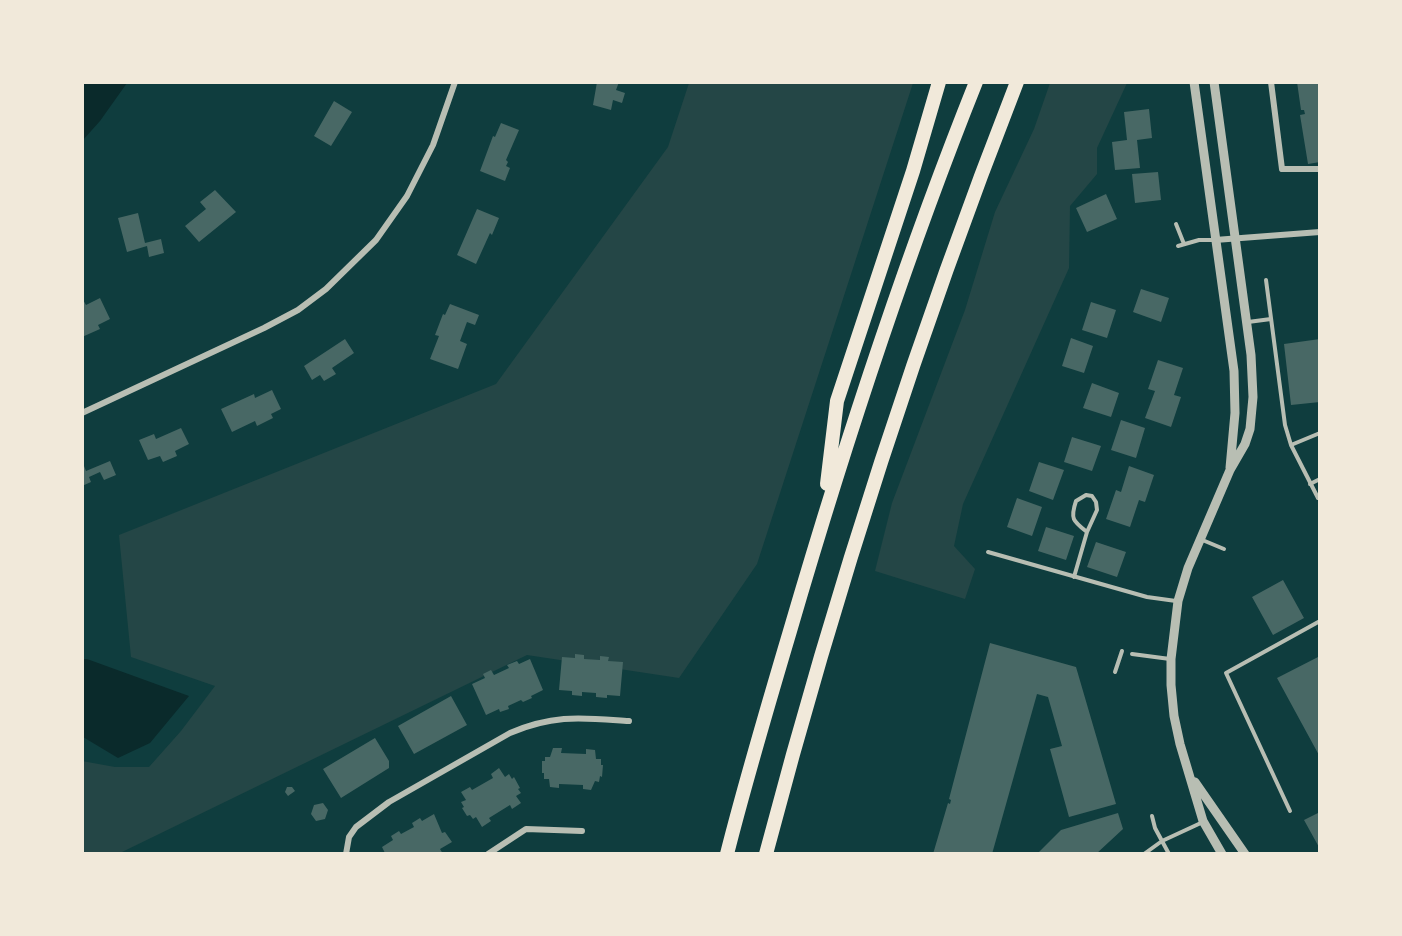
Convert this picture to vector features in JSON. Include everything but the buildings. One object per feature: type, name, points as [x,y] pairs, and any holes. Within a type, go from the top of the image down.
[{"type":"highway","points":[[823,516],[837,401],[913,171],[939,82]]},
{"type":"highway","points":[[727,854],[823,516],[897,295],[976,82]]},
{"type":"highway","points":[[766,854],[820,657],[887,441],[962,227],[1017,82]]},
{"type":"street","points":[[82,412],[264,328],[298,310],[326,290],[376,240],[398,212],[433,145],[455,82]]},
{"type":"street","points":[[1194,82],[1235,393],[1230,470]]},
{"type":"street","points":[[1214,82],[1247,322],[1253,377],[1252,413],[1245,444],[1230,470],[1188,567],[1173,628],[1171,685],[1174,716],[1203,821],[1222,854]]},
{"type":"street","points":[[1271,82],[1282,169],[1320,169]]},
{"type":"street","points":[[1215,240],[1320,232]]},
{"type":"street","points":[[346,854],[349,837],[356,827],[389,802],[510,733],[531,724],[560,718],[629,721]]},
{"type":"street","points":[[1191,775],[1245,854]]},
{"type":"street","points":[[488,854],[526,829],[582,831]]},
{"type":"lane","points":[[1176,224],[1184,244]]},
{"type":"lane","points":[[1178,246],[1199,240],[1215,240]]},
{"type":"lane","points":[[1266,280],[1282,414],[1291,445],[1318,498]]},
{"type":"lane","points":[[1247,322],[1271,319]]},
{"type":"lane","points":[[1291,445],[1320,433]]},
{"type":"lane","points":[[1311,483],[1320,479]]},
{"type":"lane","points":[[1074,577],[1087,532],[1097,510],[1092,496],[1086,495],[1076,501],[1072,514],[1075,522],[1087,532]]},
{"type":"lane","points":[[1199,539],[1224,549]]},
{"type":"lane","points":[[988,552],[1147,597],[1178,601]]},
{"type":"lane","points":[[1290,811],[1226,674],[1320,621]]},
{"type":"lane","points":[[1115,672],[1122,651]]},
{"type":"lane","points":[[1132,654],[1171,659]]},
{"type":"lane","points":[[1152,816],[1155,828],[1169,854]]},
{"type":"lane","points":[[1144,854],[1162,841],[1203,821]]},
{"type":"shaded area","points":[[83,82],[127,83],[100,121],[83,140]]},
{"type":"shaded area","points":[[689,83],[913,83],[757,564],[679,678],[527,655],[120,853],[83,853],[82,761],[115,767],[149,767],[181,731],[215,686],[131,657],[119,535],[496,384],[668,147]]},
{"type":"shaded area","points":[[1050,83],[1127,83],[1097,148],[1097,174],[1070,206],[1069,268],[963,504],[954,546],[975,569],[965,599],[875,571],[892,503],[965,310],[995,212],[1034,129]]},
{"type":"shaded area","points":[[83,659],[189,696],[150,743],[118,758],[83,737]]}]
